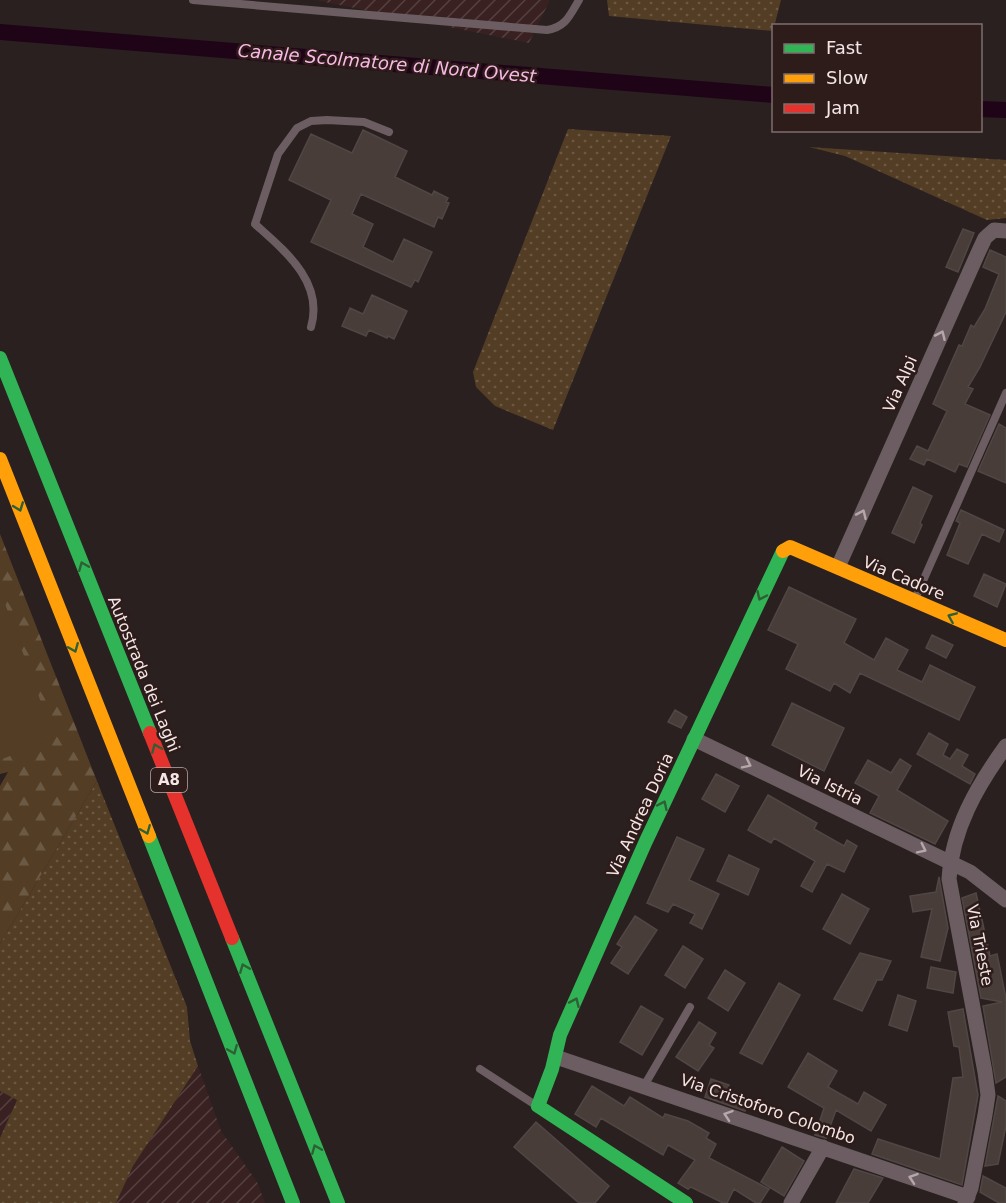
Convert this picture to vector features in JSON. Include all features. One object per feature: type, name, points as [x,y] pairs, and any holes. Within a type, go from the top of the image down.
[{"type":"main road","name":"Autostrada dei Laghi","points":[[0,358],[338,1203]]},
{"type":"main road","name":"A8","points":[[0,459],[293,1203]]},
{"type":"main road","name":"Via Cadore","points":[[790,546],[1006,639]]},
{"type":"main road","name":"Via Andrea Doria","points":[[538,1106],[556,1057],[560,1035],[646,841],[777,561],[784,549],[790,546]]},
{"type":"main road","points":[[538,1106],[686,1203]]},
{"type":"street","name":"Via Alpi","points":[[838,567],[985,238],[994,230],[1006,231]]},
{"type":"street","name":"Via Istria","points":[[694,739],[970,872],[1006,900]]},
{"type":"street","name":"Via Trieste","points":[[970,1201],[988,1095],[949,879],[950,863],[960,824],[987,772],[1006,746]]},
{"type":"street","name":"Via Cristoforo Colombo","points":[[556,1057],[823,1147],[970,1201]]},
{"type":"street","points":[[791,1203],[823,1147]]},
{"type":"lane","points":[[193,0],[548,30],[559,28],[579,0]]},
{"type":"lane","points":[[311,327],[312,290],[291,257],[255,224],[278,154],[297,128],[311,121],[364,122],[389,132]]},
{"type":"lane","points":[[914,600],[1006,393]]},
{"type":"lane","points":[[644,1086],[690,1007]]},
{"type":"lane","points":[[480,1069],[538,1106]]},
{"type":"shaded area","points":[[315,0],[550,0],[529,43]]},
{"type":"shaded area","points":[[198,1066],[221,1131],[257,1182],[265,1203],[116,1203],[133,1166]]},
{"type":"shaded area","points":[[0,1091],[17,1099],[0,1138]]},
{"type":"green space","points":[[607,0],[781,0],[775,24],[772,24],[772,31],[609,16]]},
{"type":"green space","points":[[568,129],[671,136],[553,430],[495,406],[476,387],[473,372]]},
{"type":"green space","points":[[809,147],[1006,160],[1006,218],[987,220],[845,156]]},
{"type":"green space","points":[[0,534],[97,781],[0,944],[0,786],[8,772],[0,774]]},
{"type":"green space","points":[[0,590],[54,738],[0,760]]},
{"type":"green space","points":[[97,781],[187,1007],[190,1041],[198,1066],[133,1166],[116,1203],[0,1203],[0,1138],[17,1100],[0,1091],[0,944]]},
{"type":"building","points":[[363,130],[407,151],[395,177],[432,195],[434,191],[448,198],[446,202],[449,203],[442,219],[438,217],[434,227],[361,194],[352,214],[373,224],[363,247],[393,262],[404,239],[432,252],[418,282],[415,280],[411,287],[311,242],[331,200],[289,180],[311,134],[352,153]]},
{"type":"building","points":[[963,229],[974,233],[958,272],[946,267]]},
{"type":"building","points":[[990,250],[1006,257],[1006,312],[968,387],[973,389],[965,404],[990,415],[967,467],[959,464],[955,472],[927,459],[924,465],[910,459],[917,446],[928,451],[947,411],[933,404],[959,345],[962,346],[971,325],[974,327],[985,309],[999,274],[983,267]]},
{"type":"building","points":[[372,295],[407,311],[394,339],[369,330],[366,336],[342,326],[350,308],[363,314]]},
{"type":"building","points":[[999,424],[1006,428],[1006,483],[978,471]]},
{"type":"building","points":[[913,487],[932,496],[914,543],[892,533]]},
{"type":"building","points":[[961,510],[1004,530],[999,542],[982,534],[968,564],[947,555],[960,523],[956,521]]},
{"type":"building","points":[[984,574],[1006,584],[997,607],[974,596]]},
{"type":"building","points":[[789,587],[856,619],[844,643],[874,660],[886,638],[908,650],[897,670],[922,682],[930,665],[975,687],[959,720],[860,673],[850,693],[834,683],[830,691],[786,669],[798,644],[768,630]]},
{"type":"building","points":[[932,635],[953,645],[946,658],[926,648]]},
{"type":"building","points":[[792,703],[844,728],[824,771],[772,745]]},
{"type":"building","points":[[675,710],[687,717],[681,728],[668,722]]},
{"type":"building","points":[[929,733],[948,744],[943,755],[950,759],[957,749],[968,755],[962,766],[975,774],[970,784],[917,754]]},
{"type":"building","points":[[900,759],[911,766],[897,790],[948,821],[935,844],[870,813],[879,796],[855,783],[868,760],[891,773]]},
{"type":"building","points":[[716,774],[739,786],[725,812],[702,799]]},
{"type":"building","points":[[768,795],[817,823],[814,829],[844,846],[847,840],[857,846],[844,872],[827,864],[812,892],[801,886],[815,861],[774,838],[771,843],[748,830]]},
{"type":"building","points":[[677,837],[704,849],[689,880],[719,894],[702,929],[690,923],[695,914],[673,904],[668,912],[647,903]]},
{"type":"building","points":[[729,855],[759,869],[748,895],[717,881]]},
{"type":"building","points":[[939,877],[948,928],[940,961],[921,957],[932,909],[913,912],[910,896],[936,892]]},
{"type":"building","points":[[976,893],[990,956],[997,954],[1006,998],[1006,1077],[996,1083],[983,1006],[1002,1002],[981,998],[962,898]]},
{"type":"building","points":[[842,894],[869,909],[850,944],[823,929]]},
{"type":"building","points":[[635,916],[657,930],[628,974],[611,963],[622,947],[617,944]]},
{"type":"building","points":[[683,946],[703,959],[685,988],[665,975]]},
{"type":"building","points":[[860,953],[891,961],[882,980],[877,980],[862,1011],[834,999]]},
{"type":"building","points":[[931,967],[956,972],[953,993],[927,988]]},
{"type":"building","points":[[725,970],[745,983],[728,1011],[708,998]]},
{"type":"building","points":[[779,983],[800,995],[762,1064],[740,1053]]},
{"type":"building","points":[[898,995],[916,1001],[907,1031],[889,1025]]},
{"type":"building","points":[[641,1006],[663,1019],[642,1055],[620,1042]]},
{"type":"building","points":[[963,1009],[978,1095],[962,1185],[872,1154],[878,1139],[940,1159],[953,1078],[963,1077],[959,1047],[954,1046],[948,1012]]},
{"type":"building","points":[[699,1022],[716,1033],[709,1045],[714,1048],[698,1071],[676,1057]]},
{"type":"building","points":[[808,1053],[837,1071],[828,1087],[858,1104],[864,1092],[886,1105],[871,1131],[836,1110],[826,1138],[815,1135],[824,1108],[788,1087]]},
{"type":"building","points":[[711,1079],[729,1085],[727,1091],[749,1098],[745,1111],[705,1097]]},
{"type":"building","points":[[592,1086],[624,1106],[630,1097],[663,1118],[665,1114],[688,1121],[709,1133],[706,1138],[716,1144],[709,1158],[769,1189],[760,1203],[756,1203],[734,1189],[727,1203],[723,1203],[691,1187],[688,1189],[678,1183],[695,1160],[668,1145],[663,1155],[601,1118],[596,1127],[575,1114]]},
{"type":"building","points":[[998,1096],[1006,1101],[1006,1126],[998,1164],[985,1166]]},
{"type":"building","points":[[536,1122],[609,1186],[595,1203],[579,1203],[514,1147]]},
{"type":"building","points":[[782,1147],[804,1161],[784,1196],[761,1182]]},
{"type":"building","points":[[854,1169],[883,1178],[868,1203],[836,1203]]},
{"type":"building","points":[[983,1176],[1006,1188],[1006,1203],[999,1203],[980,1192]]},
{"type":"waterway","name":"Canale Scolmatore di Nord Ovest","points":[[0,32],[772,95]]},
{"type":"waterway","name":"Canale Scolmatore di Nord Ovest","points":[[982,109],[1006,110]]},
{"type":"traffic: fast","points":[[0,358],[150,733]]},
{"type":"traffic: fast","points":[[686,1203],[538,1106],[552,1069],[560,1035],[646,841],[783,551]]},
{"type":"traffic: fast","points":[[149,836],[293,1203]]},
{"type":"traffic: fast","points":[[232,938],[338,1203]]},
{"type":"traffic: slow","points":[[0,459],[149,836]]},
{"type":"traffic: slow","points":[[783,551],[790,547],[1006,640]]},
{"type":"traffic: jam","points":[[150,733],[232,938]]}]
